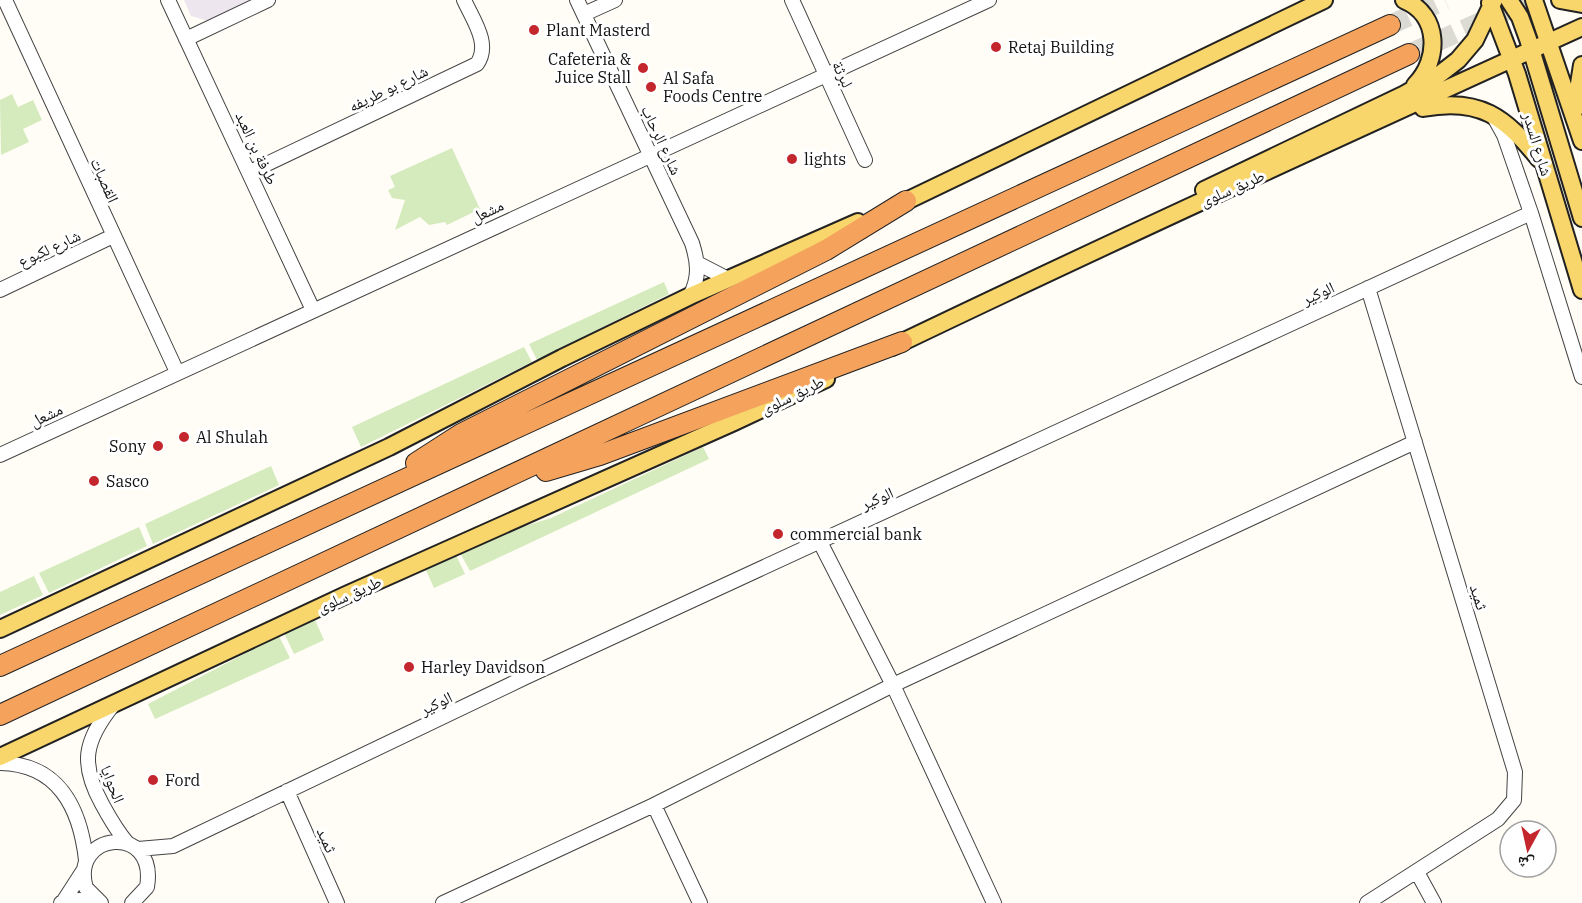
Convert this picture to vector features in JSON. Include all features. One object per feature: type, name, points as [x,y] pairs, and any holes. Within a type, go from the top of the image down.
[{"type":"highway","points":[[0,666],[1390,25]]},
{"type":"highway","points":[[0,715],[1409,54]]},
{"type":"highway","points":[[351,504],[461,434],[826,250],[906,201]]},
{"type":"highway","points":[[483,490],[600,455],[902,342]]},
{"type":"main road","points":[[1293,16],[1305,0]]},
{"type":"main road","points":[[0,629],[389,447],[562,358],[690,296],[906,201],[1324,0]]},
{"type":"main road","points":[[1404,0],[1416,6],[1427,20],[1433,44],[1426,71],[1405,94]]},
{"type":"main road","points":[[1509,0],[1520,17],[1532,50],[1582,219]]},
{"type":"main road","points":[[1509,0],[1507,28],[1512,59]]},
{"type":"main road","points":[[1534,0],[1582,141]]},
{"type":"main road","points":[[1560,0],[1582,4]]},
{"type":"main road","points":[[1147,225],[1236,172],[1405,94],[1440,74],[1458,60],[1475,40],[1492,2]]},
{"type":"main road","name":"شارع السدر","points":[[1492,2],[1512,59],[1582,290]]},
{"type":"main road","name":"طريق سلوى","points":[[0,757],[365,586],[734,422],[1147,225],[1397,114],[1582,27]]},
{"type":"main road","points":[[1575,116],[1582,64]]},
{"type":"main road","points":[[1397,114],[1447,104],[1476,107],[1493,115],[1517,132],[1544,164]]},
{"type":"street","name":"القصبات","points":[[5,0],[177,372]]},
{"type":"street","name":"طرفة بن العبد","points":[[168,0],[313,310]]},
{"type":"street","points":[[186,39],[268,0]]},
{"type":"street","name":"شارع بو طريفه","points":[[250,172],[477,64],[483,55],[483,42],[464,0]]},
{"type":"street","name":"شارع الرحاب","points":[[577,0],[699,264]]},
{"type":"street","points":[[584,14],[615,0]]},
{"type":"street","name":"لبرثة","points":[[792,0],[865,160]]},
{"type":"street","name":"مشعل","points":[[0,455],[989,0]]},
{"type":"street","name":"شارع السدر","points":[[1493,115],[1504,135],[1531,213],[1582,377]]},
{"type":"street","name":"الوكير","points":[[62,903],[94,850],[104,843],[116,841],[133,846],[173,846],[820,542],[1531,213]]},
{"type":"street","name":"شارع لكبوع","points":[[0,290],[113,236]]},
{"type":"street","points":[[690,296],[695,286],[699,264],[728,279]]},
{"type":"street","name":"ثميد","points":[[1367,903],[1498,819],[1514,800],[1515,772],[1368,288]]},
{"type":"street","points":[[443,903],[654,805],[893,685],[1415,442]]},
{"type":"street","points":[[820,542],[893,685],[994,903]]},
{"type":"street","name":"الحوايا","points":[[116,701],[94,731],[87,754],[87,766],[90,780],[111,822],[148,864],[148,880]]},
{"type":"street","points":[[0,763],[30,766],[51,778],[63,789],[84,843],[86,888],[99,902]]},
{"type":"street","name":"ثميد","points":[[287,791],[337,903]]},
{"type":"street","points":[[654,805],[700,903]]},
{"type":"street","name":"الوكير","points":[[132,903],[173,846]]},
{"type":"street","points":[[1417,872],[1434,903]]},
{"type":"street","points":[[148,880],[149,903]]},
{"type":"street","points":[[62,903],[79,900],[99,902]]},
{"type":"shaded area","points":[[184,0],[253,0],[209,21],[191,16]]},
{"type":"green space","points":[[12,94],[18,107],[33,100],[42,120],[23,129],[29,142],[1,155],[0,100]]},
{"type":"green space","points":[[452,148],[480,209],[447,225],[445,222],[429,225],[420,217],[395,230],[405,200],[392,198],[388,190],[395,187],[390,176]]},
{"type":"green space","points":[[664,282],[669,294],[537,360],[529,344]]},
{"type":"green space","points":[[524,347],[532,362],[361,447],[352,427]]},
{"type":"green space","points":[[703,447],[709,459],[470,571],[460,553],[509,531],[551,518]]},
{"type":"green space","points":[[271,466],[279,485],[153,544],[145,524]]},
{"type":"green space","points":[[139,527],[147,546],[49,593],[39,573]]},
{"type":"green space","points":[[456,555],[465,574],[434,588],[425,568]]},
{"type":"green space","points":[[34,576],[43,595],[0,615],[0,592]]},
{"type":"green space","points":[[315,620],[324,640],[294,654],[284,633]]},
{"type":"green space","points":[[279,636],[290,658],[155,719],[148,704]]},
{"type":"tunnel","points":[[1390,25],[1445,0]]},
{"type":"tunnel","points":[[1409,54],[1530,0]]},
{"type":"place","name":"Plant Masterd","points":[[534,30]]},
{"type":"place","name":"Retaj Building","points":[[996,47]]},
{"type":"place","name":"Cafeteria & Juice Stall","points":[[643,68]]},
{"type":"place","name":"Al Safa Foods Centre","points":[[651,87]]},
{"type":"place","name":"lights","points":[[792,159]]},
{"type":"place","name":"Al Shulah","points":[[184,437]]},
{"type":"place","name":"Sony","points":[[158,446]]},
{"type":"place","name":"Sasco","points":[[94,481]]},
{"type":"place","name":"commercial bank","points":[[778,534]]},
{"type":"place","name":"Harley Davidson","points":[[409,667]]},
{"type":"place","name":"Ford","points":[[153,780]]}]
